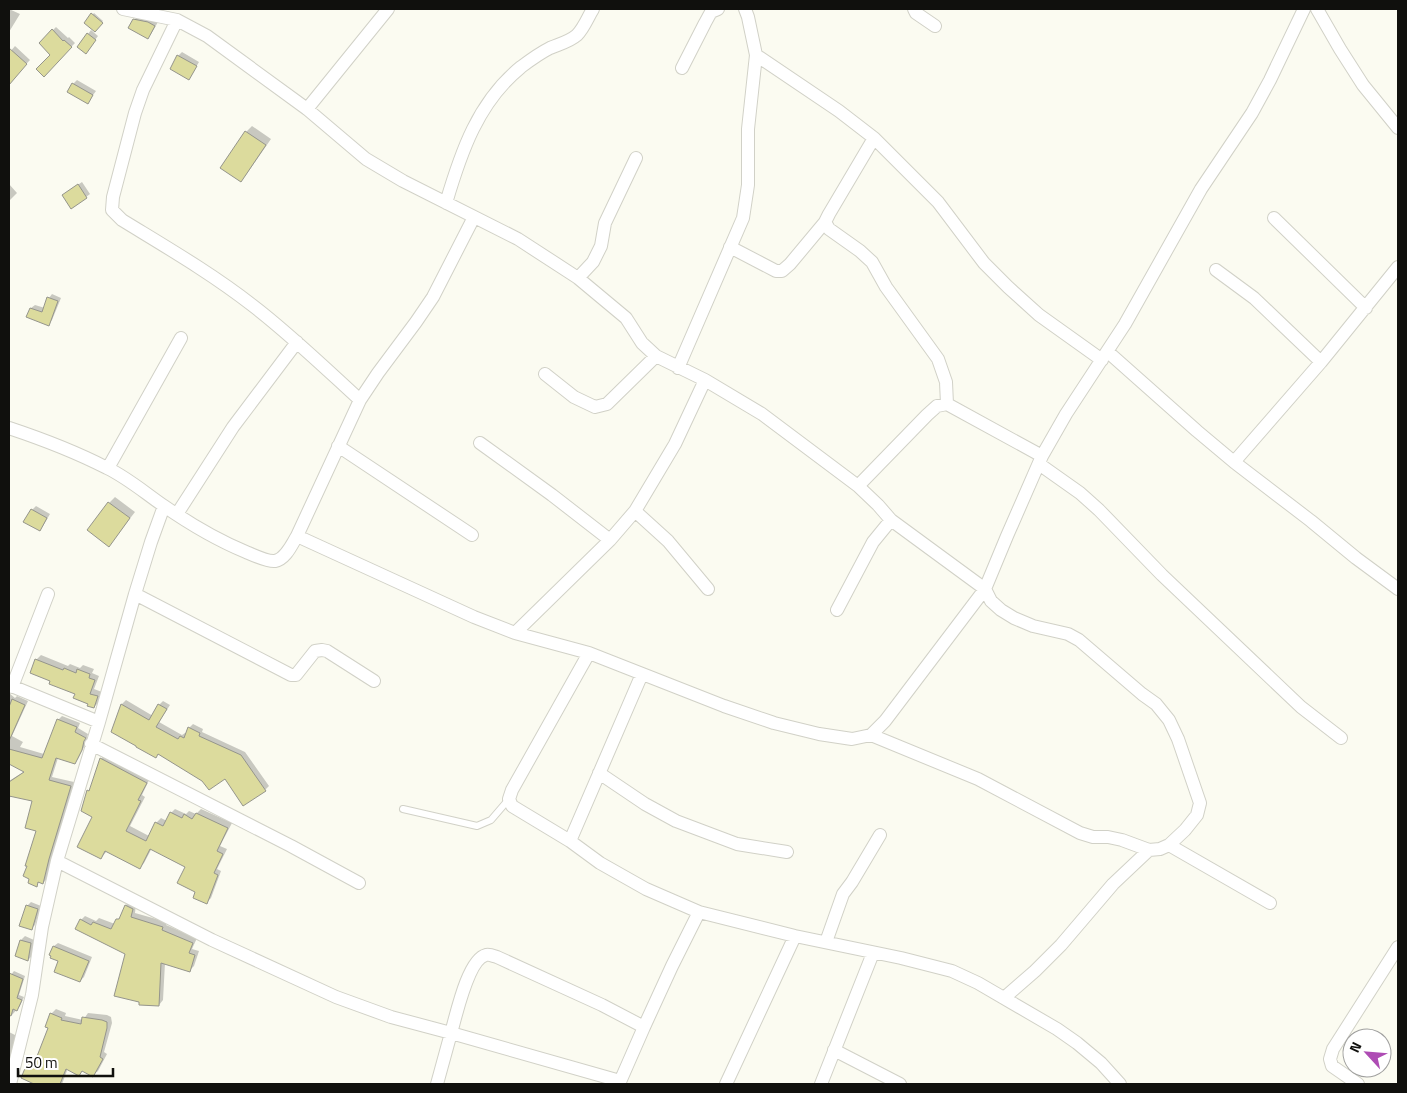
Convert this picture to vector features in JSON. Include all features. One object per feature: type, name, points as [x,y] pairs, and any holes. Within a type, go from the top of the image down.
[{"type":"street","points":[[123,9],[177,20],[206,36],[307,109],[366,159],[403,181],[518,239],[578,278],[626,318],[642,343],[656,356],[705,380],[762,414],[858,486],[891,520],[985,589],[991,602],[1001,610],[1033,626],[1068,634],[1079,640],[1156,704],[1169,720],[1178,739],[1200,803],[1197,815],[1170,845],[1160,849],[1149,850],[1122,840],[1094,837],[1080,833],[978,779],[871,735],[852,738],[827,736],[774,723],[724,706],[589,653],[515,633],[474,618],[297,536]]},
{"type":"street","points":[[307,109],[388,9]]},
{"type":"street","points":[[446,203],[458,164],[479,117],[493,95],[520,68],[548,49],[578,34],[594,9]]},
{"type":"street","points":[[682,68],[704,23],[712,12],[718,9]]},
{"type":"street","points":[[678,368],[743,218],[748,185],[749,107],[754,82],[756,55],[745,9]]},
{"type":"street","points":[[914,9],[916,13],[935,26]]},
{"type":"street","points":[[871,735],[890,714],[985,589],[1040,460],[1066,414],[1125,324],[1202,189],[1252,113],[1304,9]]},
{"type":"street","points":[[1317,9],[1363,85],[1398,128]]},
{"type":"street","points":[[177,20],[143,90],[135,113],[112,210],[122,220],[218,280],[253,305],[297,342],[360,400]]},
{"type":"street","points":[[756,55],[839,111],[874,138],[938,202],[984,263],[1039,315],[1105,356],[1234,462],[1398,589]]},
{"type":"street","points":[[730,247],[776,271],[782,271],[825,222],[874,138]]},
{"type":"street","points":[[578,278],[593,262],[601,246],[605,223],[636,158]]},
{"type":"street","points":[[9,428],[43,440],[108,468],[207,533],[233,546],[255,556],[274,561],[282,558],[297,536],[360,400],[433,296],[474,217]]},
{"type":"street","points":[[1274,218],[1366,308]]},
{"type":"street","points":[[825,222],[829,229],[872,262],[890,294],[938,359],[946,382],[947,404]]},
{"type":"street","points":[[1234,462],[1321,362],[1398,266]]},
{"type":"street","points":[[1216,270],[1254,298],[1321,362]]},
{"type":"street","points":[[108,468],[181,338]]},
{"type":"street","points":[[177,514],[233,427],[297,342]]},
{"type":"street","points":[[544,374],[574,397],[595,407],[607,404],[656,356]]},
{"type":"street","points":[[515,633],[610,540],[635,511],[675,444],[705,380]]},
{"type":"street","points":[[858,486],[927,415],[937,406],[947,404],[1040,460],[1080,493],[1162,575],[1301,707],[1341,738]]},
{"type":"street","points":[[480,443],[610,540]]},
{"type":"street","points":[[338,446],[472,535]]},
{"type":"street","points":[[10,1084],[32,995],[42,927],[57,861],[135,594],[164,506]]},
{"type":"street","points":[[635,511],[668,541],[708,589]]},
{"type":"street","points":[[837,610],[873,542],[891,520]]},
{"type":"street","points":[[48,594],[10,686],[99,722]]},
{"type":"street","points":[[135,594],[290,675],[296,675],[315,651],[322,650],[374,681]]},
{"type":"street","points":[[589,653],[512,790],[509,799],[512,806],[570,841],[600,863],[646,889],[699,912],[795,936],[952,971],[978,983],[1078,1043],[1101,1063],[1120,1084]]},
{"type":"street","points":[[570,841],[642,674]]},
{"type":"street","points":[[91,744],[291,846],[359,883]]},
{"type":"street","points":[[599,773],[645,804],[676,821],[738,844],[787,852]]},
{"type":"street","points":[[826,942],[843,894],[880,835]]},
{"type":"street","points":[[1170,845],[1270,904]]},
{"type":"street","points":[[1004,998],[1035,971],[1113,884],[1149,850]]},
{"type":"street","points":[[57,861],[212,940],[336,997],[390,1017],[620,1083],[672,966],[699,912]]},
{"type":"street","points":[[726,1084],[795,936]]},
{"type":"street","points":[[1358,1084],[1332,1066],[1330,1059],[1333,1049],[1398,947]]},
{"type":"street","points":[[821,1084],[873,952]]},
{"type":"street","points":[[437,1084],[462,993],[474,964],[487,954],[585,997],[644,1027]]},
{"type":"street","points":[[834,1050],[900,1084]]},
{"type":"lane","points":[[402,809],[477,826],[491,820],[509,799]]},
{"type":"building","points":[[91,13],[103,23],[95,32],[84,23]]},
{"type":"building","points":[[133,19],[148,22],[155,26],[148,39],[128,28]]},
{"type":"building","points":[[52,29],[63,41],[72,47],[44,77],[36,69],[50,55],[39,43]]},
{"type":"building","points":[[87,33],[96,40],[86,54],[77,47]]},
{"type":"building","points":[[9,48],[27,64],[9,85]]},
{"type":"building","points":[[177,55],[197,66],[189,80],[170,69]]},
{"type":"building","points":[[72,83],[93,95],[88,104],[67,92]]},
{"type":"building","points":[[245,131],[266,145],[241,182],[220,168]]},
{"type":"building","points":[[78,184],[87,198],[71,209],[62,195]]},
{"type":"building","points":[[47,297],[58,301],[49,326],[26,317],[30,308],[42,312]]},
{"type":"building","points":[[108,502],[130,518],[109,547],[87,530]]},
{"type":"building","points":[[31,509],[47,518],[40,531],[23,522]]},
{"type":"building","points":[[35,659],[63,670],[64,668],[76,673],[77,669],[90,674],[89,678],[95,680],[90,694],[98,696],[94,708],[73,698],[75,694],[49,684],[50,681],[30,673]]},
{"type":"building","points":[[12,699],[25,705],[9,741],[9,707]]},
{"type":"building","points":[[121,704],[149,720],[158,704],[167,709],[156,727],[178,739],[180,736],[184,738],[188,727],[200,733],[199,736],[241,755],[266,791],[243,806],[225,779],[209,790],[202,781],[158,754],[156,758],[111,732]]},
{"type":"building","points":[[57,719],[77,727],[75,732],[86,738],[75,764],[56,758],[49,780],[71,786],[43,884],[38,882],[37,887],[28,883],[29,879],[23,876],[36,831],[25,828],[32,801],[9,796],[9,782],[24,772],[9,764],[9,749],[42,758]]},
{"type":"building","points":[[100,758],[147,783],[138,800],[141,801],[126,831],[146,841],[155,822],[163,826],[170,812],[182,818],[184,814],[192,819],[196,813],[228,828],[217,851],[223,854],[214,873],[218,875],[207,904],[193,898],[195,892],[177,883],[185,867],[150,849],[140,869],[105,851],[101,859],[77,847],[92,817],[81,811]]},
{"type":"building","points":[[26,905],[38,909],[32,930],[19,926]]},
{"type":"building","points":[[125,905],[133,909],[131,917],[163,927],[162,930],[193,943],[189,953],[195,955],[190,972],[161,963],[159,1006],[139,1005],[139,1002],[114,996],[125,954],[75,929],[80,919],[91,925],[93,922],[111,929],[116,919],[119,919]]},
{"type":"building","points":[[20,940],[31,943],[28,961],[15,956]]},
{"type":"building","points":[[53,946],[89,961],[80,982],[54,972],[58,961],[50,958],[51,956],[49,955]]},
{"type":"building","points":[[9,973],[23,979],[17,998],[22,1000],[17,1011],[13,1009],[11,1016],[9,1015]]},
{"type":"building","points":[[50,1013],[62,1018],[61,1020],[81,1024],[82,1017],[107,1022],[100,1057],[103,1059],[93,1077],[82,1071],[79,1076],[66,1069],[60,1084],[34,1084],[21,1078],[28,1061],[34,1064],[48,1028],[45,1027]]}]
